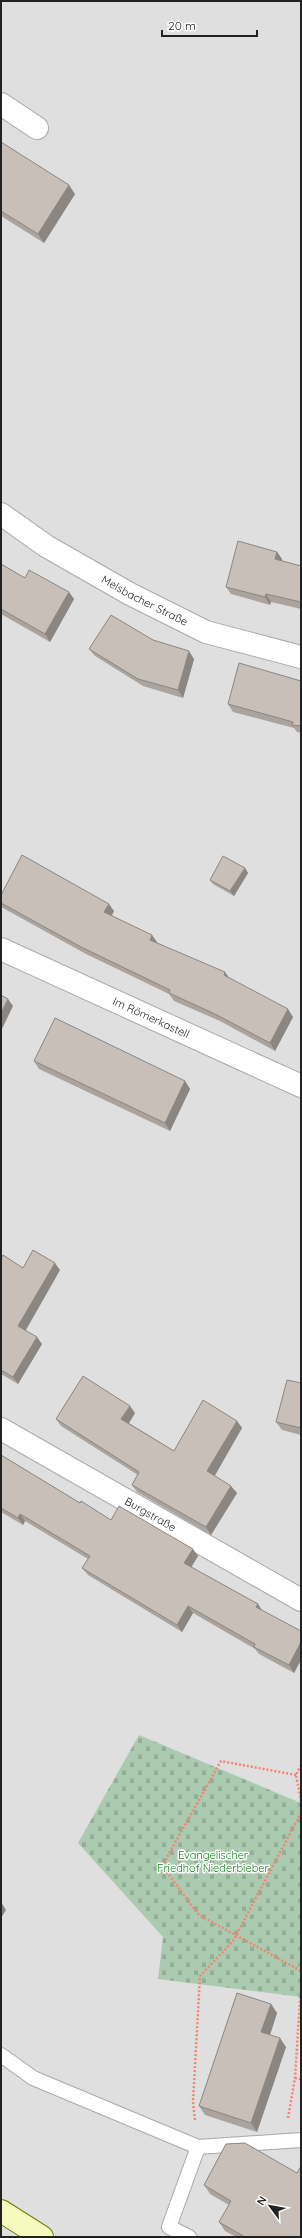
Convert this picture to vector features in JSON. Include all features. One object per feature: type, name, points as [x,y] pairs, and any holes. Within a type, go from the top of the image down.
[{"type":"main road","points":[[1,2211],[42,2237]]},
{"type":"street","points":[[1,104],[37,128]]},
{"type":"street","name":"Melsbacher Straße","points":[[1,514],[46,546],[65,557],[130,594],[206,632],[301,658]]},
{"type":"street","name":"Im Römerkastell","points":[[1,949],[301,1086]]},
{"type":"street","name":"Burgstraße","points":[[1,1428],[301,1600]]},
{"type":"lane","points":[[1,2055],[33,2078],[198,2147],[301,2140]]},
{"type":"lane","points":[[188,2237],[169,2227],[198,2147]]},
{"type":"path","points":[[296,1775],[220,1761],[162,1866],[199,1914],[301,1971]]},
{"type":"path","points":[[301,1765],[296,1775],[301,1801]]},
{"type":"path","points":[[192,2102],[200,1976],[236,1935],[301,1813]]},
{"type":"path","points":[[284,2142],[295,2078],[301,1985]]},
{"type":"path","points":[[295,2078],[301,2079]]},
{"type":"shaded area","points":[[1,1],[301,1],[301,2237],[1,2237]]},
{"type":"green space","name":"Evangelischer Friedhof Niederbieber","points":[[139,1735],[301,1803],[301,1997],[158,1979],[163,1937],[78,1843]]},
{"type":"building","points":[[1,142],[69,185],[38,234],[1,211]]},
{"type":"building","points":[[238,541],[277,552],[275,559],[301,566],[301,602],[266,594],[265,597],[226,587]]},
{"type":"building","points":[[1,564],[25,578],[29,570],[69,592],[45,634],[1,609]]},
{"type":"building","points":[[111,615],[153,640],[189,651],[178,690],[138,679],[89,649]]},
{"type":"building","points":[[239,663],[301,681],[301,726],[292,725],[293,722],[228,704]]},
{"type":"building","points":[[22,855],[109,904],[104,912],[152,935],[150,940],[225,972],[224,975],[288,1009],[270,1043],[215,1014],[169,993],[170,990],[81,947],[1,903],[1,895]]},
{"type":"building","points":[[223,856],[245,868],[230,891],[210,880]]},
{"type":"building","points":[[1,995],[8,999],[1,1013]]},
{"type":"building","points":[[55,1018],[185,1081],[165,1123],[34,1061]]},
{"type":"building","points":[[33,1250],[55,1263],[18,1326],[37,1337],[13,1377],[1,1370],[1,1259],[3,1255],[23,1268]]},
{"type":"building","points":[[83,1376],[130,1406],[121,1419],[174,1451],[203,1400],[237,1421],[207,1471],[231,1486],[206,1527],[132,1485],[139,1472],[56,1419]]},
{"type":"building","points":[[287,1380],[301,1383],[301,1428],[276,1422]]},
{"type":"building","points":[[1,1455],[111,1520],[119,1506],[193,1549],[184,1563],[258,1604],[256,1607],[301,1631],[301,1642],[289,1665],[254,1647],[255,1644],[188,1606],[177,1625],[82,1568],[90,1556],[20,1514],[18,1518],[1,1508]]},
{"type":"building","points":[[237,1993],[271,2004],[261,2032],[280,2038],[251,2123],[199,2106]]},
{"type":"building","points":[[245,2143],[297,2173],[301,2166],[301,2237],[245,2237],[219,2222],[231,2201],[204,2185],[226,2144]]}]
